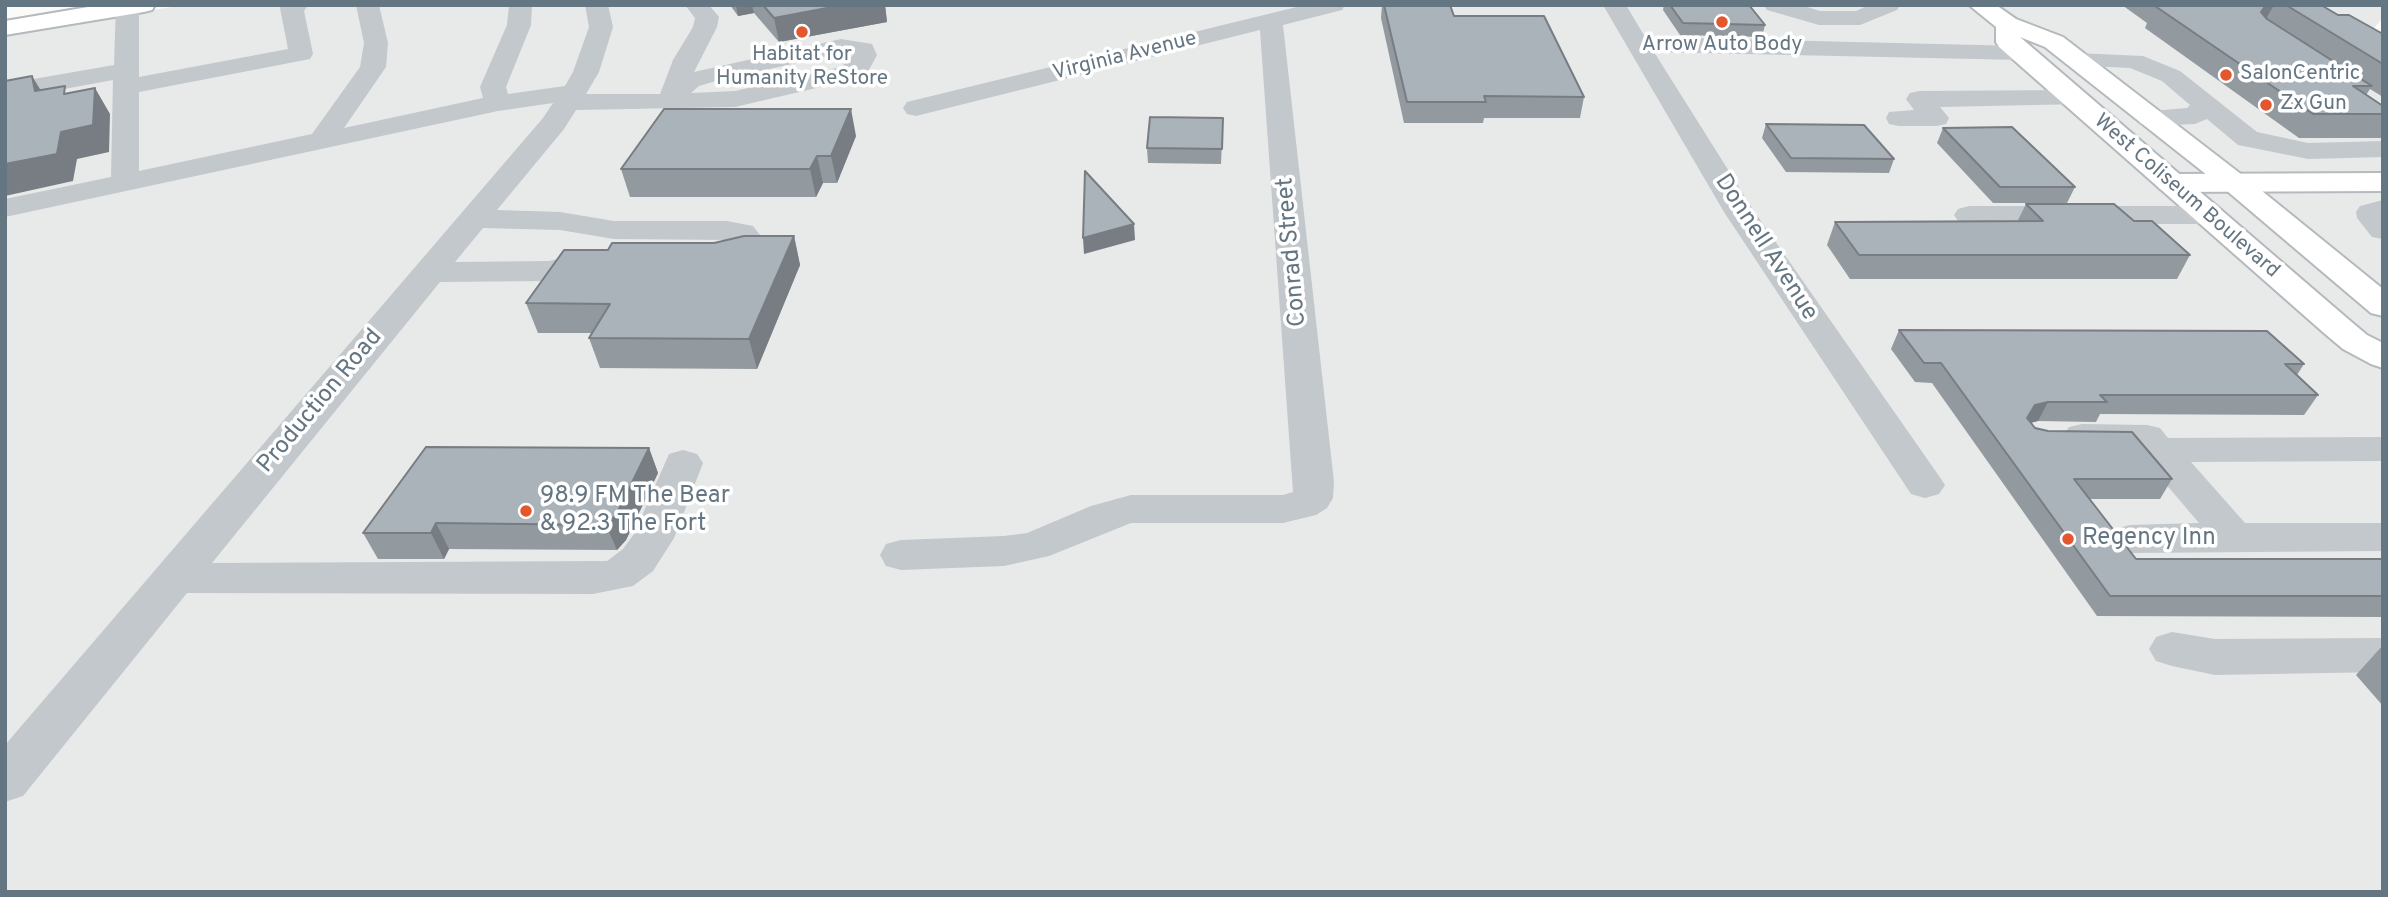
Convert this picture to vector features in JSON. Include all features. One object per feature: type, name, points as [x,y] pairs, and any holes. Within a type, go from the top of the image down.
[{"type":"main road","name":"West Coliseum Boulevard","points":[[1980,5],[2008,24],[2054,42],[2377,297]]},
{"type":"main road","points":[[5,28],[133,6]]},
{"type":"main road","name":"West Coliseum Boulevard","points":[[2008,24],[2008,42],[2355,342],[2383,357]]},
{"type":"main road","points":[[2170,183],[2383,182]]},
{"type":"street","points":[[5,92],[301,54],[292,8],[297,5]]},
{"type":"street","points":[[321,141],[373,67],[376,43],[367,5]]},
{"type":"street","points":[[498,103],[493,87],[519,25],[521,5]]},
{"type":"street","name":"Production Road","points":[[5,781],[474,219],[572,97],[586,72],[601,27],[596,5]]},
{"type":"street","points":[[670,102],[685,60],[705,27],[707,17],[696,5]]},
{"type":"street","name":"Virginia Avenue","points":[[916,108],[1334,5]]},
{"type":"street","name":"Donnell Avenue","points":[[1614,5],[1739,212],[1925,485]]},
{"type":"street","points":[[1775,5],[1819,18],[1860,18],[1889,5]]},
{"type":"street","points":[[125,182],[126,78],[133,6]]},
{"type":"street","name":"Conrad Street","points":[[901,555],[1004,551],[1034,547],[1105,516],[1131,509],[1283,509],[1302,505],[1312,498],[1314,482],[1271,22]]},
{"type":"street","points":[[1638,44],[2021,53]]},
{"type":"street","points":[[5,208],[498,103],[572,97],[670,102],[735,99],[838,77],[860,65],[865,55],[863,49],[841,46],[709,75],[690,81],[670,102]]},
{"type":"street","points":[[1918,50],[1958,89],[2068,94]]},
{"type":"street","points":[[2077,60],[2134,61],[2171,76],[2248,139],[2308,151],[2383,149]]},
{"type":"street","points":[[1899,118],[1936,118],[1919,99],[2005,99],[2068,94]]},
{"type":"street","points":[[2005,99],[2033,126]]},
{"type":"street","points":[[2150,118],[2195,116],[2205,104]]},
{"type":"street","points":[[2071,187],[2100,214]]},
{"type":"street","points":[[2383,209],[2371,212],[2372,218],[2383,230]]},
{"type":"street","points":[[1969,215],[2207,215]]},
{"type":"street","points":[[474,219],[560,221],[614,230],[727,230],[742,233],[748,240],[747,248],[739,256],[722,260],[677,260]]},
{"type":"street","points":[[430,272],[549,271],[589,261],[623,260]]},
{"type":"street","points":[[2052,436],[2147,437],[2234,537]]},
{"type":"street","points":[[2158,450],[2383,449]]},
{"type":"street","points":[[174,579],[593,579],[618,575],[638,560],[653,538],[683,463]]},
{"type":"street","points":[[2130,539],[2383,537]]},
{"type":"street","points":[[2172,649],[2215,657],[2383,655]]},
{"type":"shaded area","points":[[183,5],[2383,5],[2383,18],[2371,31],[2383,39],[2383,892],[5,892],[5,35]]},
{"type":"building","points":[[763,5],[843,5],[774,18]]},
{"type":"building","points":[[1384,5],[1450,5],[1454,16],[1544,16],[1584,97],[1484,96],[1486,102],[1407,102]]},
{"type":"building","points":[[1670,5],[1749,5],[1765,25],[1683,23]]},
{"type":"building","points":[[2164,5],[2266,5],[2261,12],[2267,19],[2372,86],[2353,86],[2383,106],[2383,114],[2313,114],[2155,6],[2166,6]]},
{"type":"building","points":[[2286,5],[2321,5],[2338,15],[2349,15],[2383,34],[2383,64]]},
{"type":"building","points":[[32,76],[35,91],[65,86],[64,94],[95,88],[93,125],[61,132],[57,154],[5,164],[5,81]]},
{"type":"building","points":[[664,109],[851,109],[831,156],[817,156],[810,169],[621,169]]},
{"type":"building","points":[[1150,117],[1223,118],[1222,149],[1147,148]]},
{"type":"building","points":[[1766,124],[1864,125],[1894,159],[1791,158]]},
{"type":"building","points":[[2012,127],[2075,187],[2000,187],[1943,128]]},
{"type":"building","points":[[1085,171],[1134,224],[1083,238]]},
{"type":"building","points":[[2026,204],[2114,204],[2134,221],[2152,221],[2190,255],[1859,255],[1835,222],[2043,221]]},
{"type":"building","points":[[744,236],[794,236],[749,339],[589,338],[610,304],[526,303],[564,250],[608,250],[612,243],[714,243]]},
{"type":"building","points":[[1899,330],[2267,331],[2304,364],[2285,364],[2318,395],[2100,395],[2107,402],[2048,402],[2035,405],[2027,418],[2035,428],[2048,431],[2132,432],[2172,479],[2074,479],[2136,559],[2383,559],[2383,596],[2110,596],[1941,363],[1924,363]]},
{"type":"building","points":[[426,447],[649,448],[616,515],[606,525],[436,523],[431,533],[363,533]]},
{"type":"place","name":"Arrow Auto Body","points":[[1722,22]]},
{"type":"place","name":"Habitat for Humanity ReStore","points":[[802,32]]},
{"type":"place","name":"SalonCentric","points":[[2226,75]]},
{"type":"place","name":"Zx Gun","points":[[2266,105]]},
{"type":"place","name":"98.9 FM The Bear & 92.3 The Fort","points":[[526,511]]},
{"type":"place","name":"Regency Inn","points":[[2068,539]]}]
